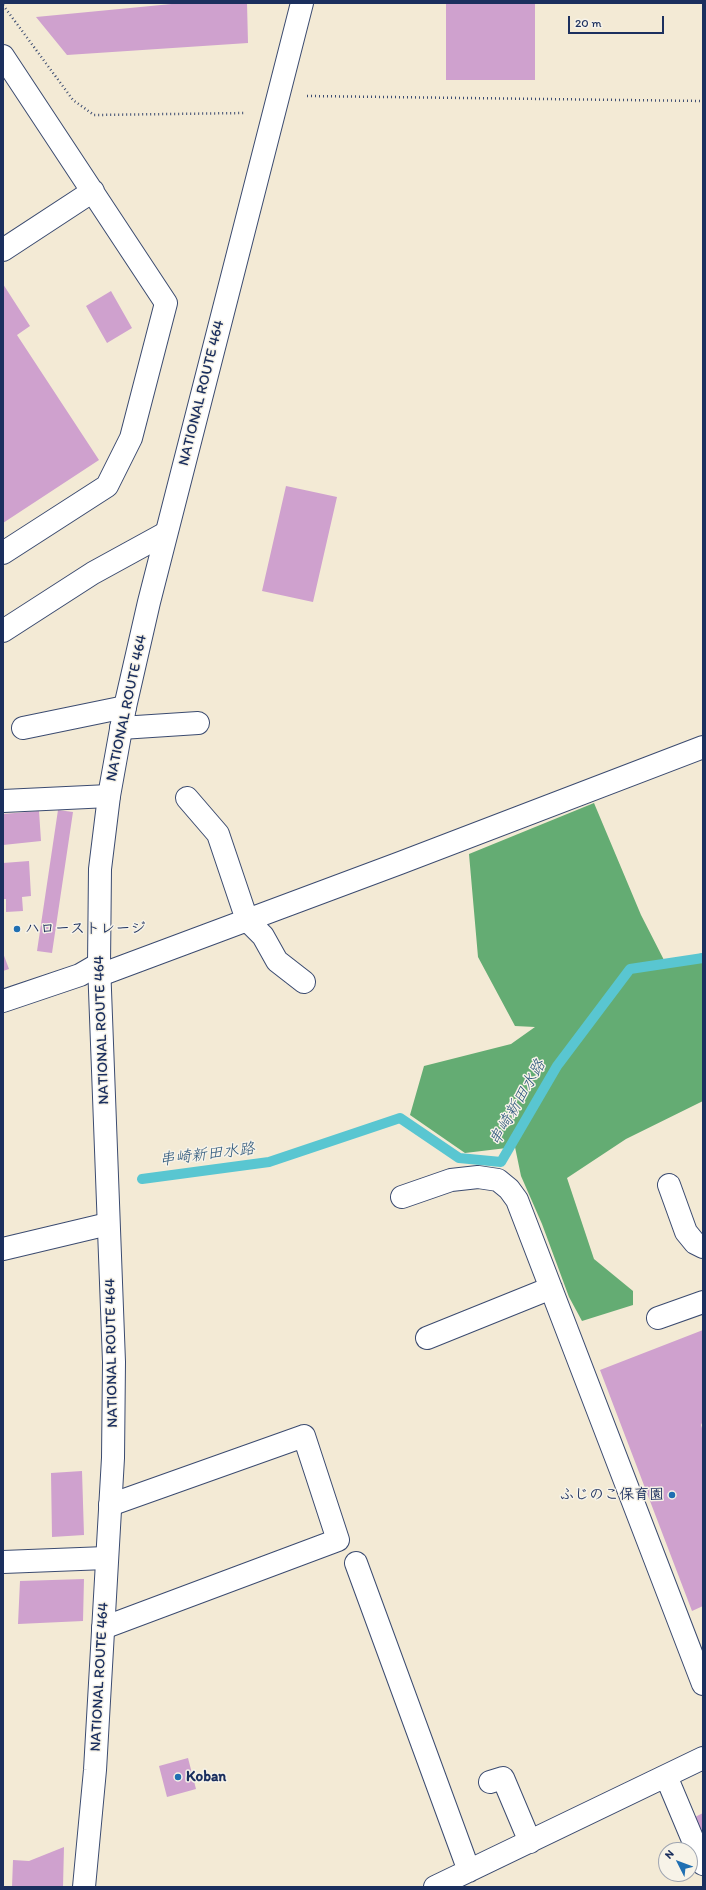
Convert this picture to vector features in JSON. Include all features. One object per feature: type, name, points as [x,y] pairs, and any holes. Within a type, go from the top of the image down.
[{"type":"main road","name":"NATIONAL ROUTE 464","points":[[84,1887],[95,1770],[106,1558],[113,1458],[114,1362],[100,970],[100,869],[109,796],[125,707],[166,534],[302,3]]},
{"type":"main road","points":[[3,56],[166,303],[131,438],[107,486],[3,553]]},
{"type":"main road","points":[[3,250],[93,191]]},
{"type":"main road","points":[[3,631],[93,573],[166,534]]},
{"type":"main road","points":[[23,728],[125,707]]},
{"type":"main road","points":[[121,728],[198,723]]},
{"type":"main road","points":[[3,1001],[247,920],[703,747]]},
{"type":"main road","points":[[3,801],[109,796]]},
{"type":"main road","points":[[187,798],[218,834],[247,920],[263,936],[277,961],[304,982]]},
{"type":"main road","points":[[402,1197],[451,1180],[478,1177],[498,1180],[509,1189],[517,1200],[703,1684]]},
{"type":"main road","points":[[670,1185],[686,1232],[695,1243],[703,1248]]},
{"type":"main road","points":[[3,1249],[108,1224]]},
{"type":"main road","points":[[426,1338],[551,1288]]},
{"type":"main road","points":[[658,1318],[703,1302]]},
{"type":"main road","points":[[103,1628],[338,1540],[304,1436],[110,1505]]},
{"type":"main road","points":[[3,1562],[106,1558]]},
{"type":"main road","points":[[356,1563],[468,1871]]},
{"type":"main road","points":[[435,1887],[703,1758]]},
{"type":"main road","points":[[666,1776],[703,1864]]},
{"type":"main road","points":[[490,1782],[502,1778],[530,1842]]},
{"type":"path","points":[[3,4],[73,100],[94,115],[276,103],[703,101]]},
{"type":"green space","points":[[594,803],[641,915],[665,962],[703,953],[703,1101],[626,1139],[567,1178],[594,1259],[633,1291],[633,1305],[582,1321],[569,1297],[542,1224],[521,1176],[515,1147],[465,1153],[410,1115],[424,1066],[511,1044],[535,1027],[515,1026],[478,957],[469,854]]},
{"type":"building","points":[[182,3],[247,3],[248,43],[67,55],[36,17]]},
{"type":"building","points":[[446,3],[535,3],[535,80],[446,80]]},
{"type":"building","points":[[3,284],[30,326],[17,335],[99,460],[3,523]]},
{"type":"building","points":[[111,291],[132,328],[107,343],[86,306]]},
{"type":"building","points":[[286,486],[337,497],[313,602],[262,591]]},
{"type":"building","points":[[58,810],[73,812],[52,953],[37,951]]},
{"type":"building","points":[[39,811],[41,841],[3,845],[3,814]]},
{"type":"building","points":[[29,861],[31,896],[22,897],[23,911],[6,912],[6,899],[3,899],[3,863]]},
{"type":"building","points":[[3,953],[9,969],[3,971]]},
{"type":"building","name":"ふじのこ保育園","points":[[703,1330],[703,1421],[701,1425],[703,1431],[703,1606],[692,1611],[600,1370]]},
{"type":"building","points":[[82,1471],[84,1535],[52,1537],[51,1473]]},
{"type":"building","points":[[84,1579],[83,1621],[18,1624],[20,1581]]},
{"type":"building","points":[[188,1758],[196,1789],[167,1797],[159,1766]]},
{"type":"building","points":[[703,1813],[703,1839],[693,1818]]},
{"type":"building","points":[[64,1847],[63,1887],[12,1887],[13,1860],[29,1861]]},
{"type":"waterway","name":"串崎新田水路","points":[[142,1179],[269,1162],[400,1118],[459,1158],[501,1162],[557,1066],[630,969],[703,958]]},
{"type":"place","name":"ハローストレージ","points":[[17,929]]},
{"type":"place","name":"ふじのこ保育園","points":[[672,1495]]},
{"type":"place","name":"Koban","points":[[178,1777]]}]
